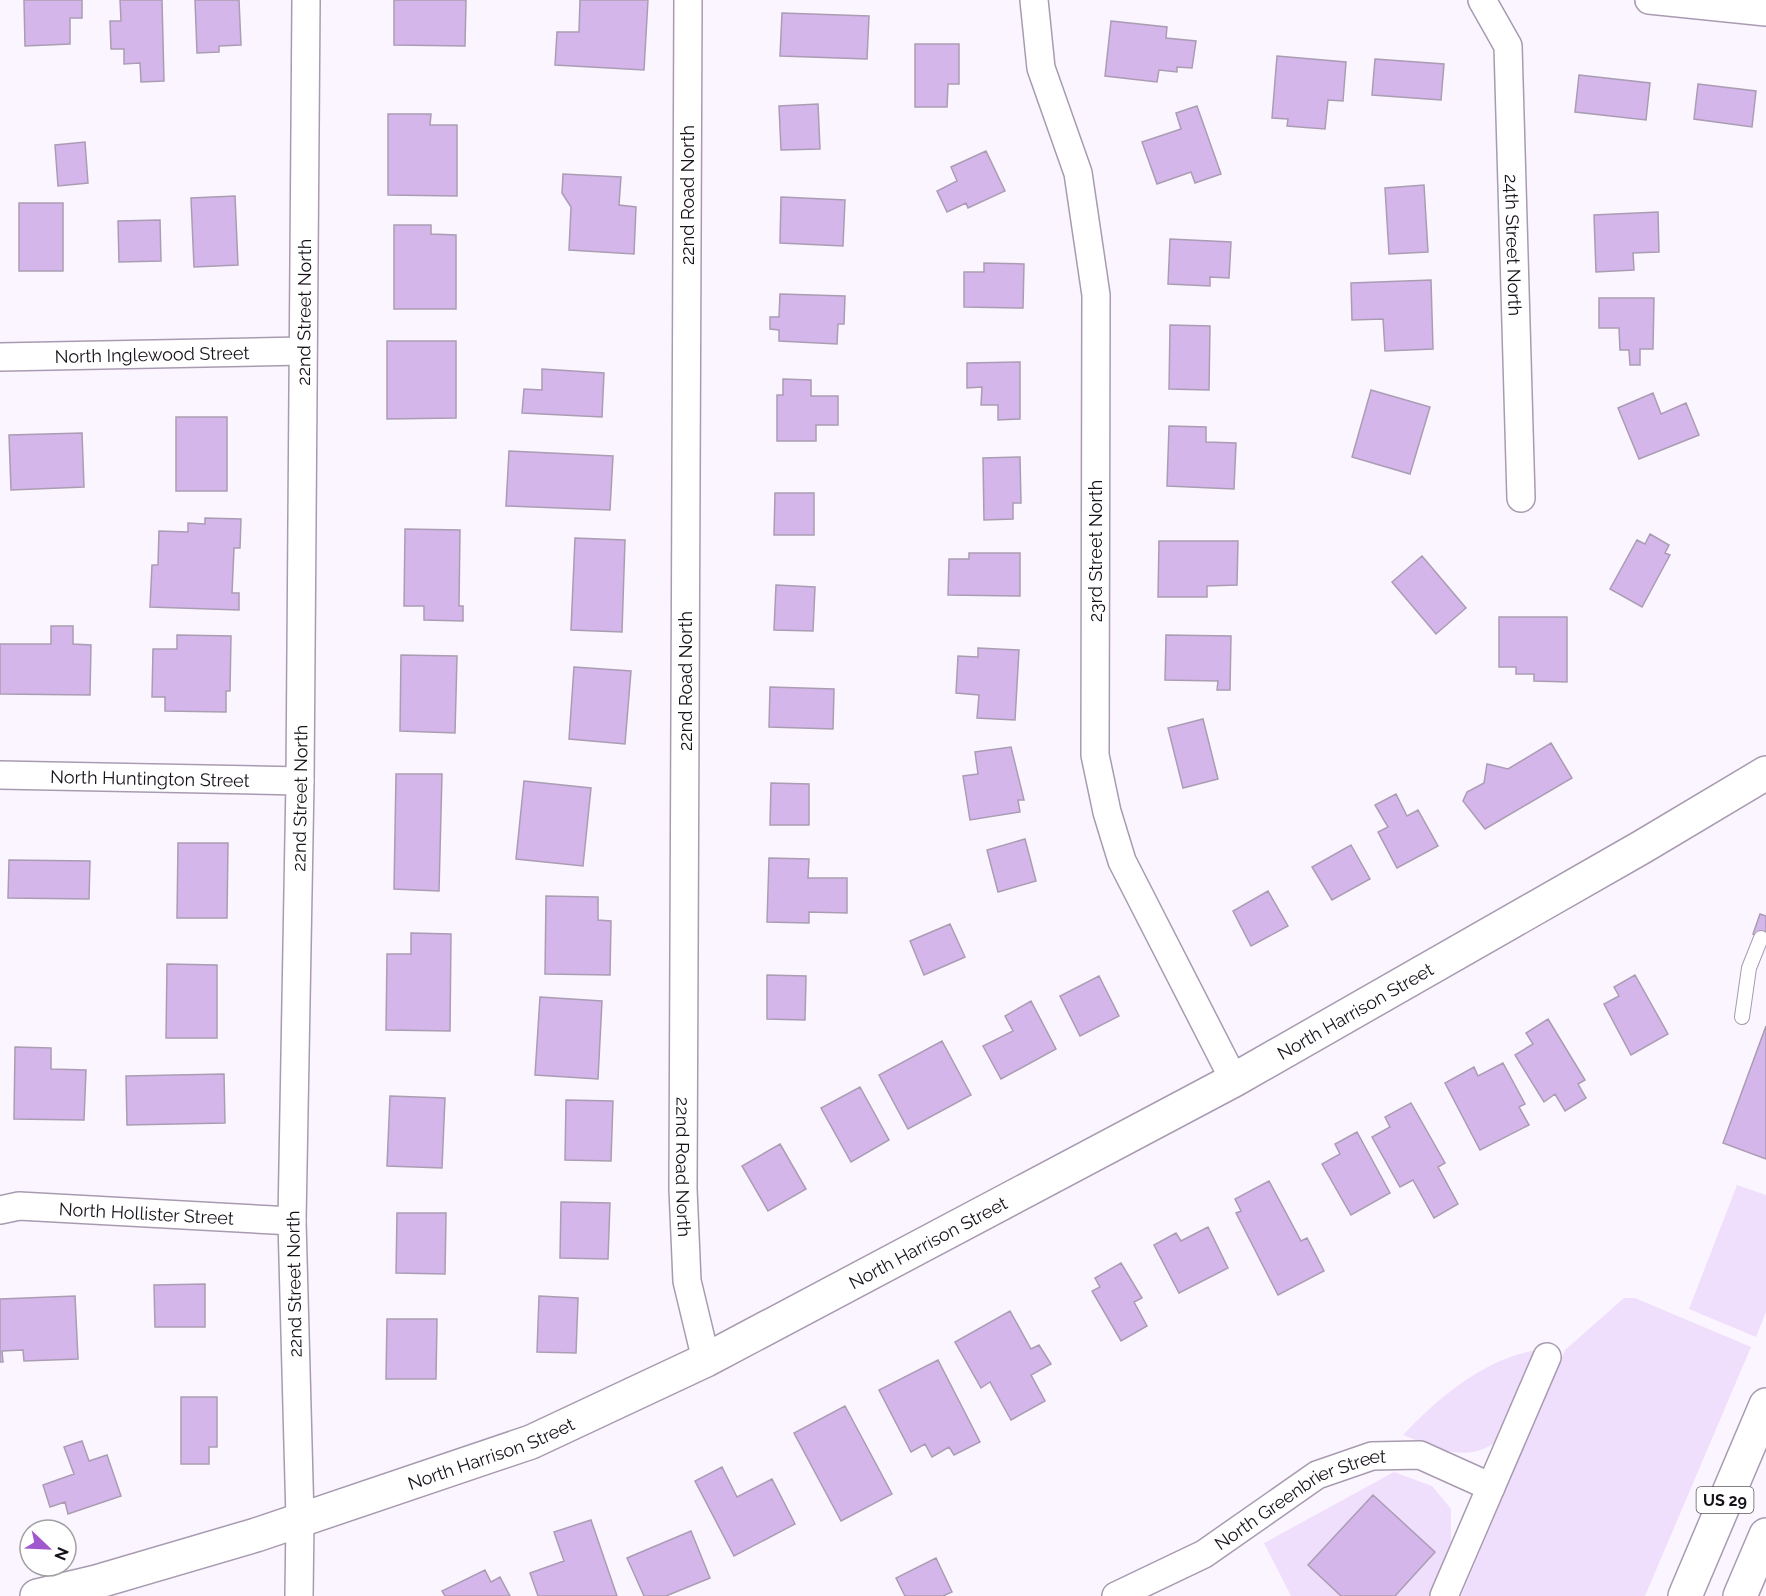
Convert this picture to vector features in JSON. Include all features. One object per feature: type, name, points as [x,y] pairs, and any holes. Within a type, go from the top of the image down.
[{"type":"street","name":"22nd Street North","points":[[299,1596],[300,1519],[292,1221],[300,781],[306,0]]},
{"type":"street","name":"22nd Road North","points":[[688,0],[683,1189],[687,1281],[706,1360]]},
{"type":"street","name":"23rd Street North","points":[[1034,0],[1041,68],[1077,174],[1096,295],[1095,755],[1107,812],[1122,861],[1234,1080]]},
{"type":"street","name":"24th Street North","points":[[1482,0],[1508,46],[1521,498]]},
{"type":"street","points":[[1649,0],[1766,12]]},
{"type":"street","name":"North Inglewood Street","points":[[0,357],[303,351]]},
{"type":"street","name":"North Harrison Street","points":[[37,1596],[107,1579],[256,1535],[531,1442],[706,1360],[1234,1080],[1766,774]]},
{"type":"street","name":"North Huntington Street","points":[[0,775],[300,781]]},
{"type":"street","name":"North Hollister Street","points":[[0,1210],[19,1206],[292,1221]]},
{"type":"street","points":[[1444,1596],[1547,1357]]},
{"type":"street","name":"US 29","points":[[1685,1596],[1765,1411]]},
{"type":"street","name":"North Greenbrier Street","points":[[1116,1596],[1204,1554],[1317,1475],[1372,1456],[1420,1455],[1491,1487]]},
{"type":"street","name":"US 29","points":[[1740,1596],[1766,1535]]},
{"type":"lane","points":[[1742,1017],[1749,968],[1761,938]]},
{"type":"shaded area","points":[[1737,1185],[1766,1195],[1766,1312],[1756,1337],[1689,1309]]},
{"type":"shaded area","points":[[1624,1298],[1635,1298],[1751,1347],[1645,1596],[1461,1596],[1565,1350]]},
{"type":"shaded area","points":[[1537,1350],[1501,1438],[1489,1446],[1465,1453],[1453,1452],[1403,1435],[1432,1407],[1481,1370],[1518,1354]]},
{"type":"shaded area","points":[[1394,1472],[1432,1486],[1451,1509],[1451,1548],[1431,1596],[1395,1596],[1435,1552],[1373,1495],[1308,1565],[1341,1596],[1291,1596],[1264,1543]]},
{"type":"building","points":[[24,0],[82,0],[82,18],[70,18],[70,44],[25,46]]},
{"type":"building","points":[[120,0],[162,0],[164,81],[141,82],[140,63],[124,64],[124,49],[111,49],[110,21],[121,21]]},
{"type":"building","points":[[195,0],[239,0],[241,45],[219,46],[219,52],[197,53]]},
{"type":"building","points":[[394,0],[466,0],[465,46],[394,45]]},
{"type":"building","points":[[580,0],[648,0],[644,70],[555,65],[557,32],[579,32]]},
{"type":"building","points":[[782,13],[869,16],[867,59],[780,56]]},
{"type":"building","points":[[1111,21],[1167,27],[1166,38],[1196,41],[1192,68],[1177,67],[1177,72],[1159,70],[1157,82],[1105,76]]},
{"type":"building","points":[[915,44],[959,44],[959,84],[948,84],[947,107],[915,107]]},
{"type":"building","points":[[1277,56],[1346,62],[1343,101],[1328,100],[1325,129],[1287,126],[1288,119],[1272,118]]},
{"type":"building","points":[[1375,59],[1444,64],[1441,100],[1372,95]]},
{"type":"building","points":[[1579,75],[1650,83],[1646,120],[1575,112]]},
{"type":"building","points":[[1698,84],[1756,91],[1752,127],[1694,119]]},
{"type":"building","points":[[818,104],[820,149],[781,150],[779,106]]},
{"type":"building","points":[[1197,106],[1221,174],[1195,183],[1191,172],[1157,184],[1142,142],[1181,129],[1176,113]]},
{"type":"building","points":[[388,114],[431,114],[430,125],[457,125],[457,196],[388,195]]},
{"type":"building","points":[[85,142],[88,183],[58,186],[55,145]]},
{"type":"building","points":[[986,151],[1005,191],[968,208],[966,203],[947,212],[937,191],[957,181],[951,167]]},
{"type":"building","points":[[563,174],[621,177],[619,205],[636,207],[634,254],[569,250],[571,207],[562,193]]},
{"type":"building","points":[[1424,185],[1428,252],[1389,254],[1385,188]]},
{"type":"building","points":[[235,196],[238,265],[194,267],[191,198]]},
{"type":"building","points":[[781,197],[845,200],[843,246],[780,243]]},
{"type":"building","points":[[19,203],[63,203],[63,271],[19,271]]},
{"type":"building","points":[[1658,212],[1659,252],[1633,253],[1634,270],[1596,272],[1594,215]]},
{"type":"building","points":[[160,220],[161,261],[119,262],[118,221]]},
{"type":"building","points":[[394,225],[431,225],[431,234],[456,235],[456,309],[394,309]]},
{"type":"building","points":[[1170,239],[1231,242],[1229,278],[1210,277],[1210,286],[1168,284]]},
{"type":"building","points":[[984,263],[1024,264],[1023,308],[964,307],[964,272],[984,272]]},
{"type":"building","points":[[1431,280],[1433,349],[1385,351],[1383,319],[1352,320],[1351,283]]},
{"type":"building","points":[[780,294],[845,296],[844,324],[838,324],[837,344],[779,341],[779,330],[770,329],[770,317],[779,317]]},
{"type":"building","points":[[1599,298],[1654,298],[1653,349],[1640,349],[1640,365],[1630,365],[1629,350],[1620,350],[1619,328],[1599,328]]},
{"type":"building","points":[[1170,325],[1210,326],[1209,390],[1169,389]]},
{"type":"building","points":[[387,341],[456,341],[456,418],[387,419]]},
{"type":"building","points":[[1020,362],[1020,419],[998,420],[998,405],[981,405],[982,387],[967,388],[967,363]]},
{"type":"building","points":[[542,369],[604,373],[602,417],[522,413],[524,389],[542,390]]},
{"type":"building","points":[[783,379],[811,380],[811,396],[838,396],[838,425],[816,425],[816,441],[777,441],[777,395],[783,395]]},
{"type":"building","points":[[1371,390],[1430,407],[1410,474],[1352,457]]},
{"type":"building","points":[[1653,393],[1661,414],[1686,403],[1699,435],[1639,459],[1618,408]]},
{"type":"building","points":[[176,417],[227,417],[227,491],[176,491]]},
{"type":"building","points":[[1169,426],[1206,427],[1206,442],[1236,443],[1234,489],[1167,486]]},
{"type":"building","points":[[82,433],[84,487],[11,490],[9,435]]},
{"type":"building","points":[[509,451],[613,456],[610,510],[506,506]]},
{"type":"building","points":[[1020,457],[1021,503],[1013,503],[1013,519],[984,520],[983,458]]},
{"type":"building","points":[[775,493],[814,493],[814,535],[774,535]]},
{"type":"building","points":[[205,518],[241,519],[240,548],[234,548],[232,593],[239,593],[239,610],[150,607],[152,565],[158,565],[159,531],[188,532],[188,523],[205,524]]},
{"type":"building","points":[[405,529],[460,530],[459,606],[463,606],[463,621],[424,620],[424,606],[404,606]]},
{"type":"building","points":[[1650,534],[1669,545],[1665,553],[1670,555],[1642,607],[1610,589],[1637,540],[1645,544]]},
{"type":"building","points":[[575,538],[625,540],[622,632],[571,630]]},
{"type":"building","points":[[1159,541],[1238,541],[1237,585],[1207,586],[1207,597],[1158,597]]},
{"type":"building","points":[[969,553],[1020,553],[1020,596],[948,595],[949,559],[969,559]]},
{"type":"building","points":[[1422,556],[1466,608],[1436,634],[1392,582]]},
{"type":"building","points":[[776,585],[815,587],[813,631],[774,630]]},
{"type":"building","points":[[1499,617],[1567,617],[1567,682],[1534,681],[1534,674],[1516,674],[1516,667],[1499,667]]},
{"type":"building","points":[[51,626],[73,626],[73,644],[91,645],[90,695],[0,694],[0,644],[51,644]]},
{"type":"building","points":[[177,635],[231,636],[230,691],[226,691],[226,712],[165,711],[165,697],[152,697],[153,649],[177,649]]},
{"type":"building","points":[[1166,635],[1231,636],[1230,690],[1217,690],[1218,681],[1165,680]]},
{"type":"building","points":[[978,648],[1019,650],[1015,720],[977,718],[979,695],[956,693],[958,656],[978,657]]},
{"type":"building","points":[[401,655],[457,656],[455,733],[400,731]]},
{"type":"building","points":[[574,667],[631,671],[625,744],[569,739]]},
{"type":"building","points":[[770,687],[834,689],[833,729],[769,727]]},
{"type":"building","points":[[1203,719],[1218,779],[1183,788],[1168,728]]},
{"type":"building","points":[[1551,743],[1572,778],[1485,829],[1463,801],[1467,792],[1484,783],[1487,764],[1508,769]]},
{"type":"building","points":[[1011,747],[1024,800],[1018,800],[1020,812],[970,820],[963,776],[978,774],[975,752]]},
{"type":"building","points":[[396,774],[442,774],[439,891],[394,889]]},
{"type":"building","points":[[524,781],[591,788],[583,866],[516,859]]},
{"type":"building","points":[[771,783],[809,784],[809,825],[770,825]]},
{"type":"building","points":[[1396,794],[1407,816],[1418,810],[1438,846],[1397,868],[1378,832],[1388,827],[1375,805]]},
{"type":"building","points":[[1025,839],[1036,881],[998,892],[987,850]]},
{"type":"building","points":[[178,843],[228,843],[227,918],[177,918]]},
{"type":"building","points":[[1351,845],[1370,879],[1332,900],[1312,867]]},
{"type":"building","points":[[769,858],[809,859],[808,878],[847,878],[847,913],[809,912],[809,923],[767,922]]},
{"type":"building","points":[[9,860],[90,861],[89,899],[8,898]]},
{"type":"building","points":[[1268,891],[1288,926],[1251,946],[1233,911]]},
{"type":"building","points":[[546,896],[598,897],[598,920],[611,921],[610,975],[545,974]]},
{"type":"building","points":[[1760,914],[1766,916],[1766,939],[1753,934]]},
{"type":"building","points":[[950,924],[965,957],[924,975],[910,941]]},
{"type":"building","points":[[411,933],[451,934],[450,1031],[386,1030],[387,954],[411,954]]},
{"type":"building","points":[[167,964],[217,965],[217,1038],[166,1038]]},
{"type":"building","points":[[767,975],[806,976],[805,1020],[767,1019]]},
{"type":"building","points":[[1635,975],[1668,1034],[1631,1055],[1604,1004],[1619,996],[1614,987]]},
{"type":"building","points":[[1099,976],[1119,1016],[1080,1036],[1060,996]]},
{"type":"building","points":[[540,997],[602,1001],[598,1079],[535,1075]]},
{"type":"building","points":[[1031,1001],[1056,1049],[1001,1079],[983,1046],[1013,1031],[1005,1016]]},
{"type":"building","points":[[1548,1019],[1585,1080],[1578,1084],[1586,1098],[1565,1111],[1555,1094],[1544,1102],[1515,1055],[1533,1044],[1526,1033]]},
{"type":"building","points":[[1766,1026],[1766,1159],[1723,1143]]},
{"type":"building","points":[[942,1041],[971,1095],[908,1129],[879,1075]]},
{"type":"building","points":[[15,1047],[51,1048],[51,1069],[86,1070],[84,1120],[14,1119]]},
{"type":"building","points":[[1503,1063],[1525,1104],[1519,1107],[1529,1125],[1480,1150],[1445,1083],[1474,1067],[1478,1076]]},
{"type":"building","points":[[224,1074],[225,1123],[127,1125],[126,1076]]},
{"type":"building","points":[[860,1087],[889,1140],[851,1162],[821,1108]]},
{"type":"building","points":[[390,1096],[445,1098],[442,1168],[387,1166]]},
{"type":"building","points":[[566,1100],[613,1101],[611,1161],[565,1160]]},
{"type":"building","points":[[1411,1103],[1445,1163],[1438,1167],[1458,1204],[1434,1218],[1413,1180],[1400,1187],[1372,1137],[1390,1127],[1385,1117]]},
{"type":"building","points":[[1357,1132],[1390,1193],[1351,1215],[1322,1164],[1340,1154],[1335,1144]]},
{"type":"building","points":[[780,1144],[806,1189],[768,1211],[742,1166]]},
{"type":"building","points":[[1269,1181],[1301,1241],[1307,1238],[1324,1271],[1278,1295],[1236,1213],[1241,1211],[1235,1199]]},
{"type":"building","points":[[561,1202],[610,1203],[608,1259],[560,1258]]},
{"type":"building","points":[[397,1213],[446,1213],[445,1274],[396,1273]]},
{"type":"building","points":[[1208,1227],[1228,1268],[1179,1293],[1154,1245],[1176,1233],[1181,1241]]},
{"type":"building","points":[[1121,1263],[1142,1298],[1134,1302],[1147,1326],[1121,1341],[1092,1291],[1100,1287],[1095,1278]]},
{"type":"building","points":[[205,1284],[205,1327],[155,1327],[154,1285]]},
{"type":"building","points":[[75,1296],[78,1359],[24,1361],[23,1350],[2,1351],[3,1362],[0,1362],[0,1299]]},
{"type":"building","points":[[539,1296],[578,1298],[576,1353],[537,1352]]},
{"type":"building","points":[[1010,1311],[1031,1349],[1039,1345],[1051,1364],[1031,1375],[1045,1401],[1011,1420],[990,1382],[981,1388],[955,1342]]},
{"type":"building","points":[[387,1319],[437,1319],[436,1379],[386,1379]]},
{"type":"building","points":[[938,1360],[980,1442],[954,1455],[949,1447],[932,1457],[925,1444],[911,1452],[879,1390]]},
{"type":"building","points":[[181,1397],[217,1397],[217,1447],[209,1447],[209,1464],[181,1464]]},
{"type":"building","points":[[845,1406],[892,1494],[841,1521],[794,1433]]},
{"type":"building","points":[[82,1441],[89,1461],[107,1455],[121,1496],[68,1514],[65,1502],[50,1507],[43,1485],[74,1474],[64,1447]]},
{"type":"building","points":[[722,1467],[737,1497],[772,1479],[795,1524],[734,1556],[695,1481]]},
{"type":"building","points":[[1373,1495],[1435,1552],[1395,1596],[1341,1596],[1308,1565]]},
{"type":"building","points":[[591,1520],[617,1596],[538,1596],[530,1573],[564,1561],[554,1532]]},
{"type":"building","points":[[691,1531],[710,1578],[666,1596],[644,1596],[627,1558]]},
{"type":"building","points":[[936,1558],[952,1592],[943,1596],[905,1596],[896,1578]]},
{"type":"building","points":[[485,1570],[491,1582],[500,1577],[510,1596],[445,1596],[442,1591]]}]
